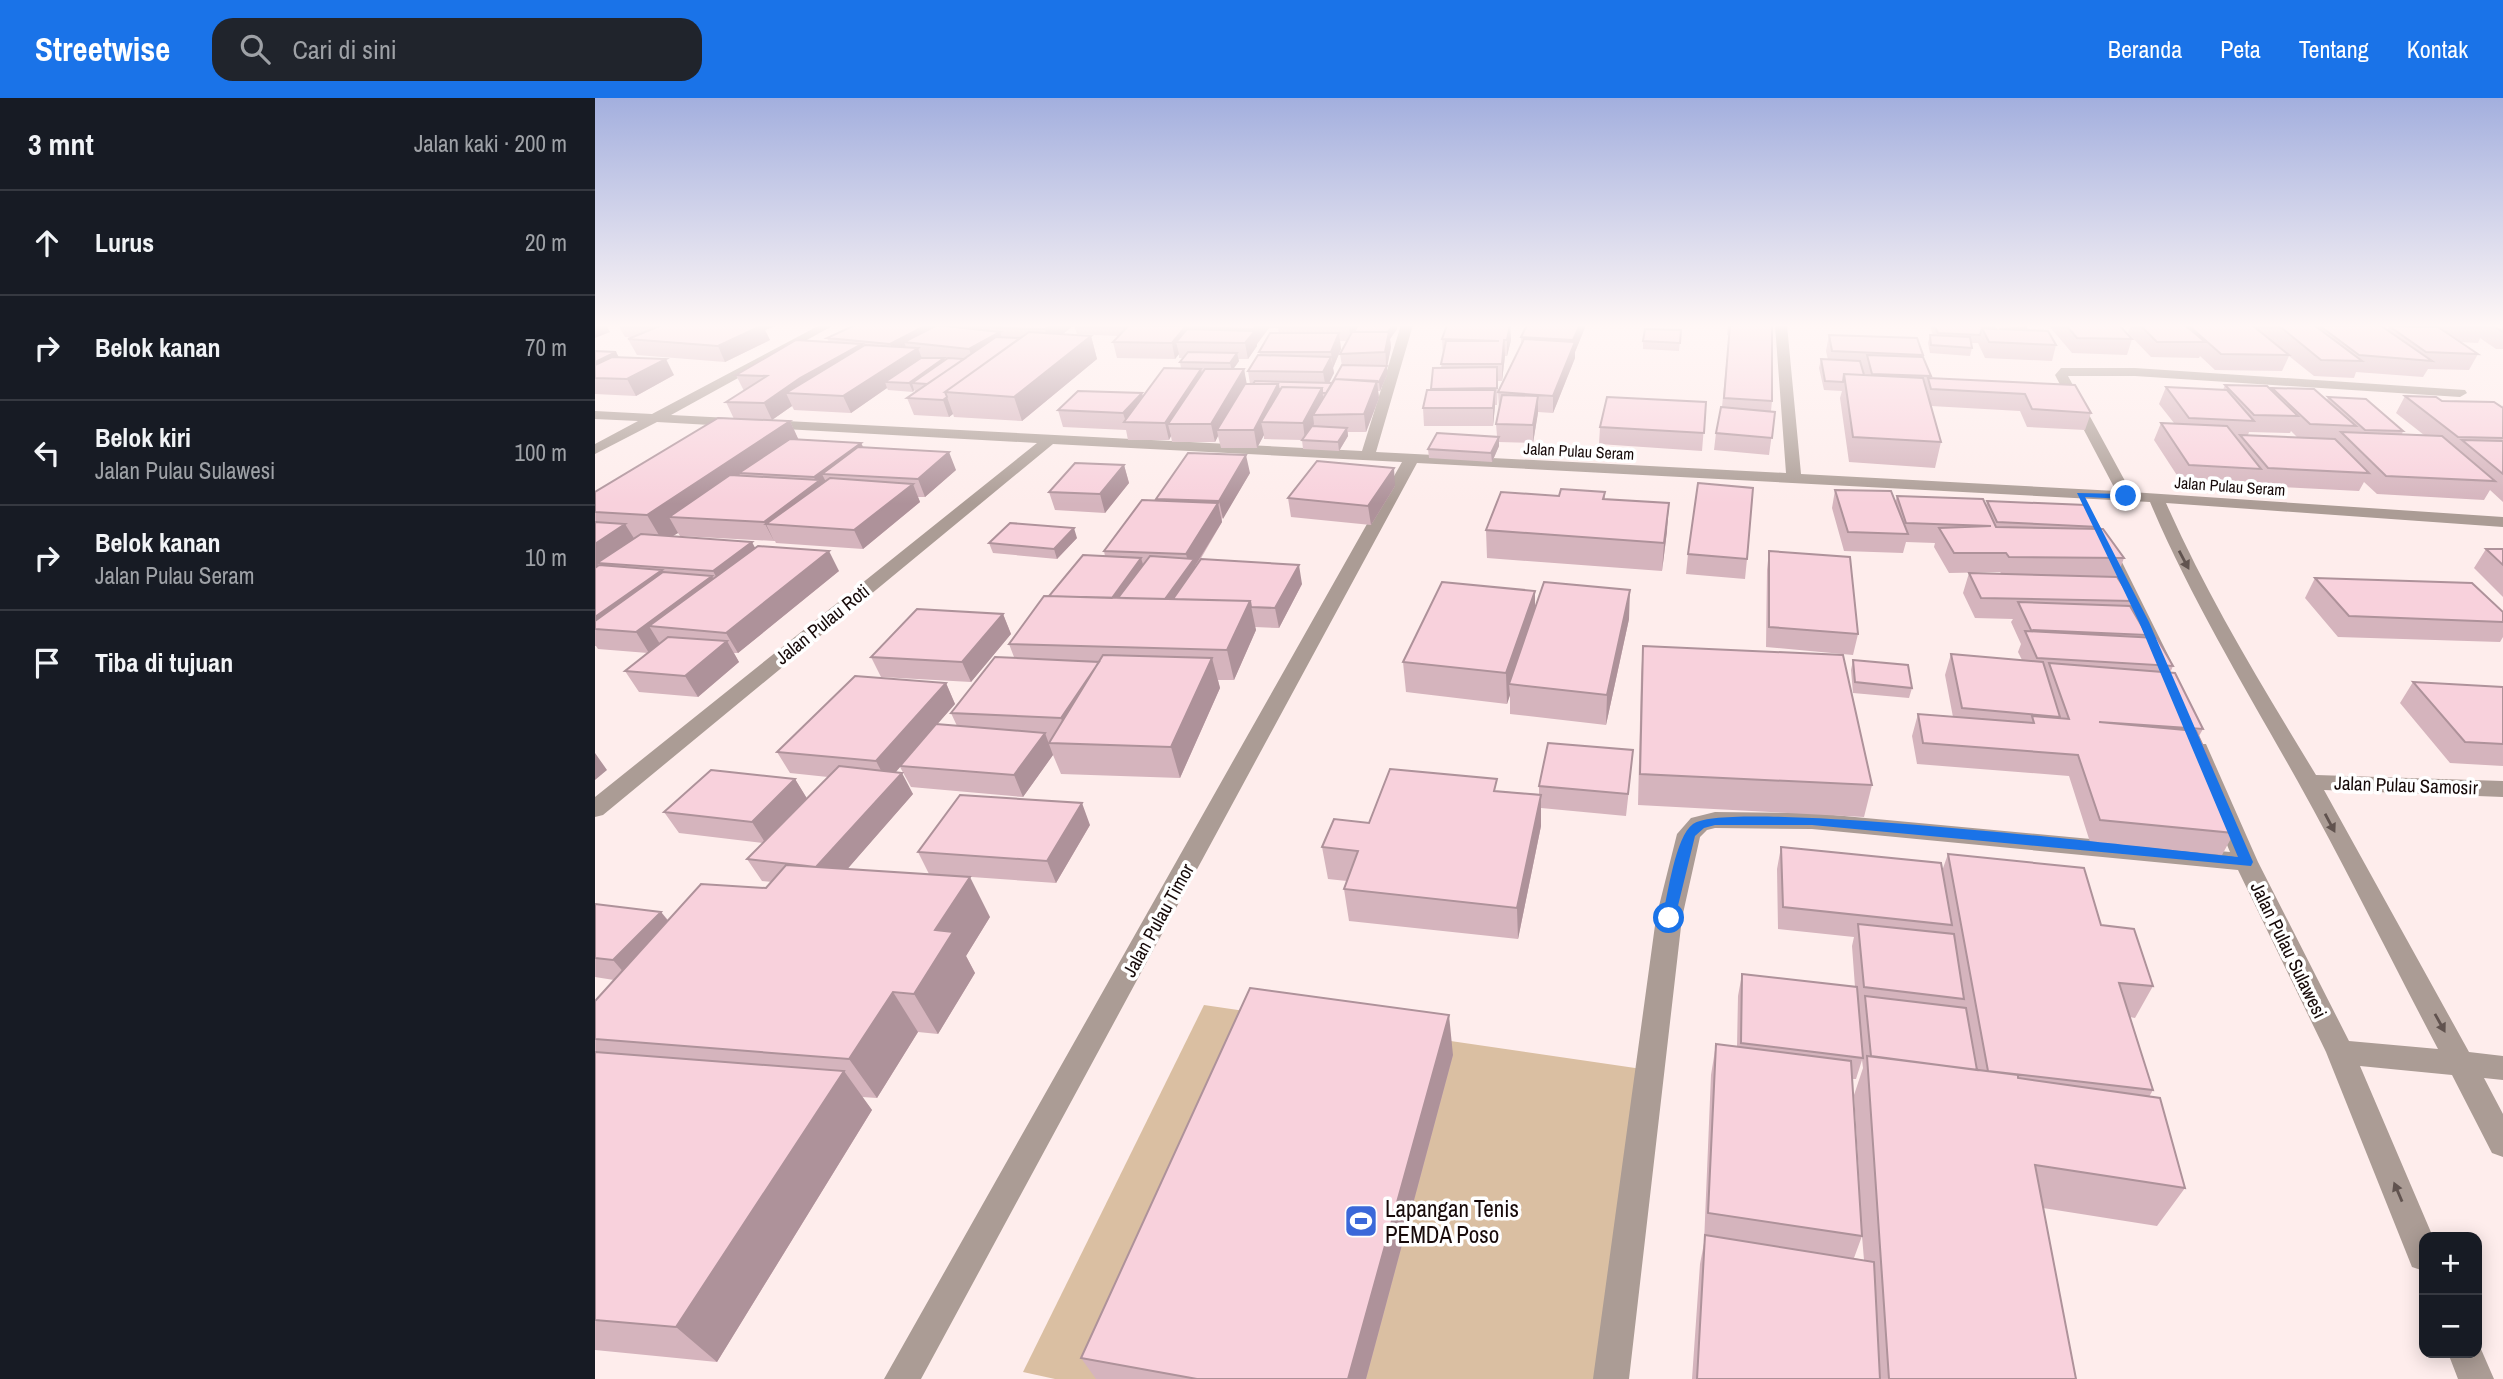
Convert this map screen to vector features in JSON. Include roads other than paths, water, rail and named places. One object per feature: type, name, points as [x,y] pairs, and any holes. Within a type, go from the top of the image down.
[{"type":"street","points":[[595,450],[719,385]]},
{"type":"street","points":[[1368,456],[1389,385]]},
{"type":"street","points":[[1786,385],[1794,480]]},
{"type":"street","points":[[2065,385],[2126,496]]},
{"type":"street","points":[[2333,385],[2460,393]]},
{"type":"street","name":"Jalan Pulau Seram","points":[[595,415],[2126,496],[2503,522]]},
{"type":"street","name":"Jalan Pulau Roti","points":[[595,809],[1050,439]]},
{"type":"street","name":"Jalan Pulau Timor","points":[[902,1379],[1411,460]]},
{"type":"street","points":[[2080,495],[2144,622],[2171,686]]},
{"type":"street","points":[[2156,498],[2179,551],[2236,658],[2309,782],[2503,1143]]},
{"type":"street","name":"Jalan Pulau Sulawesi","points":[[2187,723],[2246,862],[2340,1052],[2419,1243]]},
{"type":"street","name":"Jalan Pulau Samosir","points":[[2309,782],[2503,789]]},
{"type":"street","points":[[1611,1379],[1669,918],[1689,834],[1699,824],[1715,820],[1812,821],[2246,862]]},
{"type":"street","points":[[2340,1052],[2503,1068]]},
{"type":"street","points":[[2467,1358],[2476,1379]]},
{"type":"place","name":"Lapangan Tenis PEMDA Poso","points":[[1361,1221]]}]
